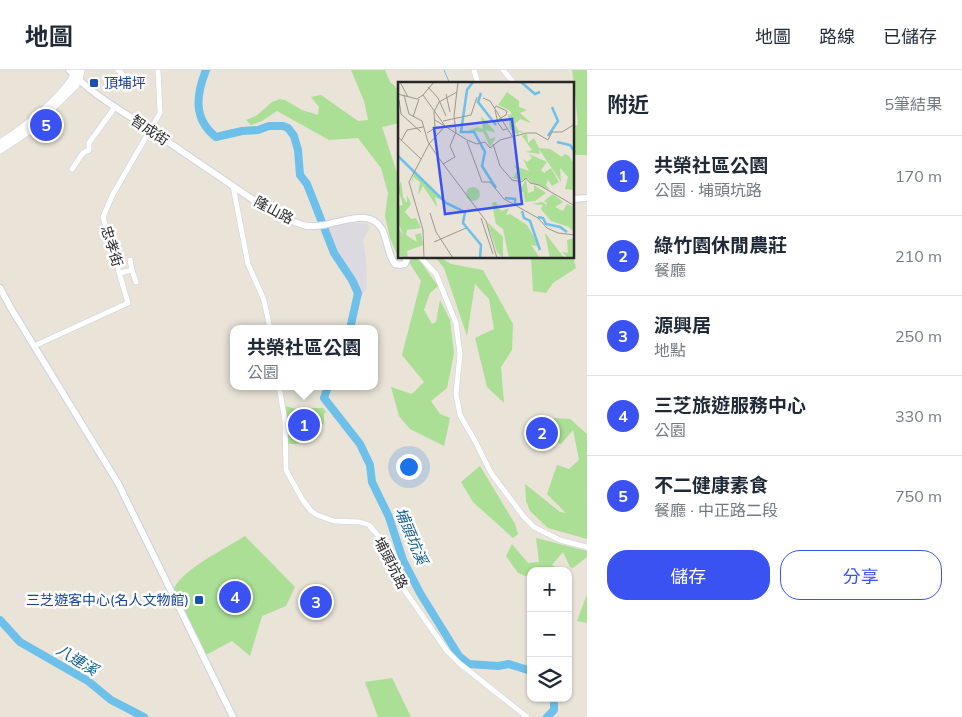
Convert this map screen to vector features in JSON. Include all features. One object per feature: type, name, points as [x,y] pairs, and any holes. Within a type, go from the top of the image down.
[{"type":"main road","points":[[0,143],[26,126],[70,84],[74,74],[81,70]]},
{"type":"main road","points":[[0,150],[30,130],[75,86],[74,74]]},
{"type":"street","points":[[118,70],[130,82]]},
{"type":"street","name":"忠孝街","points":[[34,346],[128,303],[103,217],[113,194],[160,113],[158,70]]},
{"type":"street","points":[[503,70],[513,82]]},
{"type":"street","name":"智成街","points":[[74,74],[115,107],[233,186]]},
{"type":"street","points":[[72,170],[83,153],[89,150],[89,143],[115,107]]},
{"type":"street","points":[[233,186],[248,264],[264,300],[269,325]]},
{"type":"street","name":"隆山路","points":[[233,186],[284,218],[307,226],[330,225],[368,218],[382,229],[390,256],[395,264],[400,266],[405,264],[407,259]]},
{"type":"street","points":[[574,198],[587,198]]},
{"type":"street","points":[[422,259],[436,274],[456,323],[460,354],[456,394],[460,416],[491,473],[534,527],[560,540],[587,547]]},
{"type":"street","points":[[130,260],[136,282]]},
{"type":"street","points":[[120,273],[132,270]]},
{"type":"street","points":[[0,288],[118,483],[233,717]]},
{"type":"street","name":"埔頭坑路","points":[[280,390],[285,421],[286,470],[311,511],[317,516],[334,521],[369,524],[381,538],[403,588],[447,651],[459,663],[527,717]]},
{"type":"shaded area","points":[[356,223],[367,224],[370,228],[363,240],[367,287],[360,299],[358,298],[355,282],[339,259],[332,244],[327,227]]},
{"type":"green space","points":[[351,70],[385,70],[390,82],[398,89],[398,123],[382,127],[398,176],[398,257],[390,238],[385,216],[388,193],[381,168],[358,138],[329,140],[277,111],[262,121],[251,125],[246,120],[256,116],[272,102],[280,99],[302,110],[318,115],[319,107],[311,97],[321,95],[358,121],[368,120],[364,101]]},
{"type":"green space","points":[[572,70],[587,70],[587,155],[574,155],[574,126],[578,125]]},
{"type":"green space","points":[[412,259],[419,259],[438,286],[430,293],[424,310],[432,324],[436,322],[440,300],[450,320],[454,353],[447,388],[431,401],[440,414],[450,418],[444,446],[410,429],[399,416],[391,387],[412,394],[424,382],[402,355],[421,281],[409,262]]},
{"type":"green space","points":[[437,259],[443,259],[451,264],[483,270],[513,324],[512,350],[501,367],[504,403],[487,387],[475,338],[494,329],[489,299],[475,284],[467,336],[444,268]]},
{"type":"green space","points":[[531,259],[574,259],[576,268],[553,283],[546,293],[533,291]]},
{"type":"green space","points":[[285,406],[303,411],[311,408],[323,408],[326,412],[324,414],[324,423],[301,442],[287,444]]},
{"type":"green space","points":[[554,418],[570,419],[587,434],[587,539],[548,528],[530,511],[526,501],[525,484],[560,512],[566,513],[547,494],[557,465],[569,469],[579,460],[573,430],[561,444],[552,440]]},
{"type":"green space","points":[[480,466],[515,524],[518,534],[513,538],[473,502],[461,482]]},
{"type":"green space","points":[[245,536],[295,587],[286,606],[262,616],[250,656],[232,641],[206,655],[174,588],[196,566]]},
{"type":"green space","points":[[536,538],[587,551],[587,557],[573,568],[570,567],[563,552],[552,565],[556,567],[527,567],[527,576],[518,573],[506,556],[512,544],[528,563],[539,562]]},
{"type":"green space","points":[[587,594],[587,623],[577,621]]},
{"type":"green space","points":[[392,678],[411,717],[378,717],[365,682]]},
{"type":"waterway","name":"埔頭坑溪","points":[[206,70],[200,88],[200,114],[203,122],[216,137],[242,131],[258,130],[269,126],[283,126],[288,128],[294,136],[298,150],[300,175],[307,184],[334,253],[352,280],[358,293],[351,325]]},
{"type":"waterway","points":[[444,70],[449,82]]},
{"type":"waterway","name":"埔頭坑溪","points":[[327,390],[324,398],[360,444],[370,465],[372,482],[389,517],[403,560],[420,593],[459,656],[469,664],[498,666],[509,664],[527,670]]},
{"type":"waterway","name":"八連溪","points":[[0,620],[20,642],[88,681],[111,700],[144,717]]},
{"type":"waterway","name":"埔頭坑溪","points":[[547,717],[554,710],[554,702]]},
{"type":"place","name":"頂埔坪","points":[[94,83]]},
{"type":"place","name":"不二健康素食","points":[[46,125]]},
{"type":"place","name":"共榮社區公園","points":[[304,425]]},
{"type":"place","name":"綠竹園休閒農莊","points":[[542,433]]},
{"type":"place","name":"三芝旅遊服務中心","points":[[235,597]]},
{"type":"place","name":"三芝遊客中心(名人文物館)","points":[[199,600]]},
{"type":"place","name":"源興居","points":[[316,602]]}]
